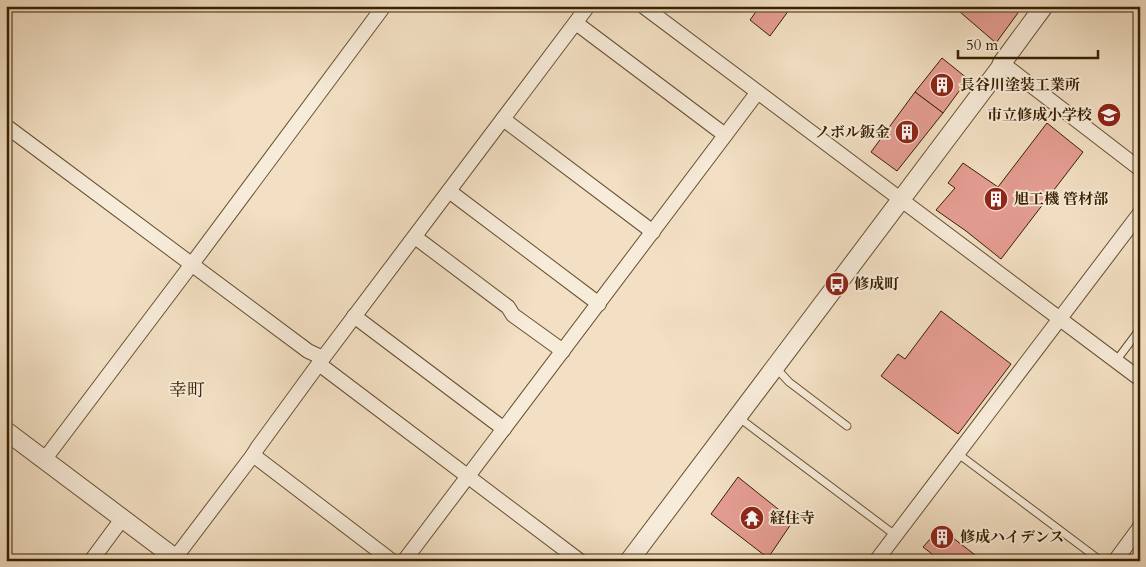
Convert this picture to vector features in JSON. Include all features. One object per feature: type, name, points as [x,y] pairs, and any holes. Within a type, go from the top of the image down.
[{"type":"street","points":[[44,460],[384,6]]},
{"type":"street","points":[[6,431],[177,559],[354,316],[588,6]]},
{"type":"street","points":[[643,6],[1140,379]]},
{"type":"street","points":[[629,561],[1000,68],[1044,6]]},
{"type":"street","points":[[576,23],[725,135]]},
{"type":"street","points":[[1002,63],[1140,169]]},
{"type":"street","points":[[404,561],[757,93]]},
{"type":"street","points":[[504,119],[653,232]]},
{"type":"street","points":[[6,126],[308,351],[580,561]]},
{"type":"street","points":[[449,192],[599,304]]},
{"type":"street","points":[[876,561],[1140,213]]},
{"type":"street","points":[[415,237],[508,307],[513,315],[563,351]]},
{"type":"street","points":[[354,316],[504,429]]},
{"type":"street","points":[[253,455],[392,561]]},
{"type":"street","points":[[91,561],[122,519]]},
{"type":"street","points":[[1115,561],[1140,527]]},
{"type":"lane","points":[[1116,361],[1140,328]]},
{"type":"lane","points":[[775,367],[788,382],[847,426]]},
{"type":"lane","points":[[738,417],[895,535]]},
{"type":"lane","points":[[957,453],[1102,561]]},
{"type":"building","points":[[760,6],[792,6],[770,36],[750,20]]},
{"type":"building","points":[[953,6],[1023,6],[996,43]]},
{"type":"building","name":"長谷川塗装工業所","points":[[942,58],[968,79],[943,113],[915,92]]},
{"type":"building","name":"ノボル鈑金","points":[[915,92],[943,113],[897,171],[871,152]]},
{"type":"building","name":"旭工機 管材部","points":[[1047,123],[1083,152],[1001,259],[936,210],[955,188],[948,183],[963,163],[998,187]]},
{"type":"building","points":[[941,311],[1011,364],[958,434],[881,376],[898,354],[905,359]]},
{"type":"building","name":"経住寺","points":[[738,477],[793,521],[768,558],[711,514]]},
{"type":"building","name":"修成ハイデンス","points":[[940,528],[983,561],[941,561],[923,547]]},
{"type":"place","name":"長谷川塗装工業所","points":[[942,85]]},
{"type":"place","name":"市立修成小学校","points":[[1109,115]]},
{"type":"place","name":"ノボル鈑金","points":[[907,132]]},
{"type":"place","name":"旭工機 管材部","points":[[996,199]]},
{"type":"place","name":"修成町","points":[[837,284]]},
{"type":"place","name":"経住寺","points":[[752,518]]},
{"type":"place","name":"修成ハイデンス","points":[[942,537]]},
{"type":"district","name":"幸町","points":[[187,390]]}]
